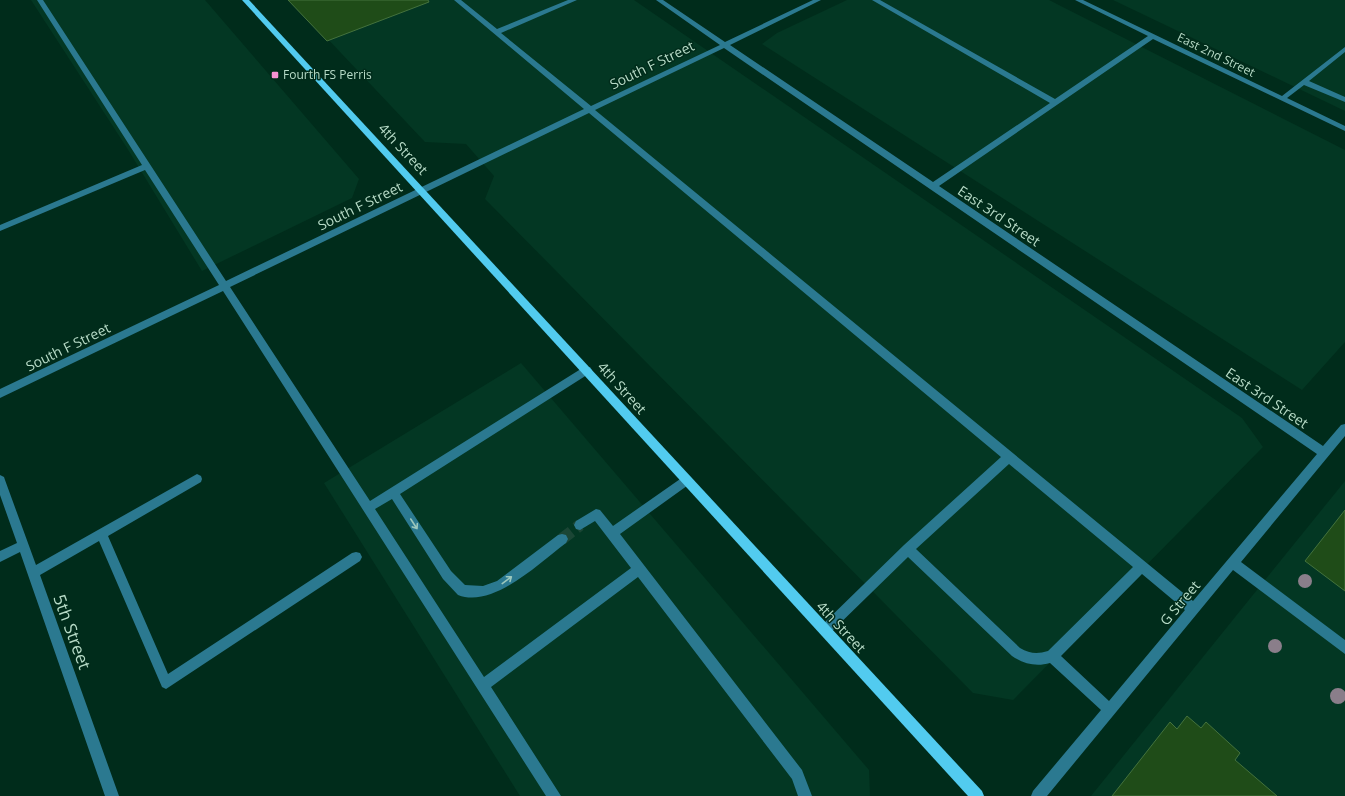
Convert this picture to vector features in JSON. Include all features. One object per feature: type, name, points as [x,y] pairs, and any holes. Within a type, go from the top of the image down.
[{"type":"main road","name":"4th Street","points":[[245,0],[422,190],[977,796]]},
{"type":"street","points":[[40,0],[554,796]]},
{"type":"street","points":[[457,0],[1194,610]]},
{"type":"street","points":[[496,32],[574,0]]},
{"type":"street","name":"East 3rd Street","points":[[659,0],[1325,453]]},
{"type":"street","name":"South F Street","points":[[0,394],[818,0]]},
{"type":"street","points":[[875,0],[1056,103]]},
{"type":"street","name":"East 2nd Street","points":[[1078,0],[1345,129]]},
{"type":"street","points":[[933,186],[1152,36]]},
{"type":"street","points":[[1282,99],[1345,49]]},
{"type":"street","points":[[1304,82],[1345,100]]},
{"type":"street","points":[[0,228],[147,166]]},
{"type":"street","points":[[368,508],[587,370]]},
{"type":"street","name":"G Street","points":[[1038,796],[1345,428]]},
{"type":"street","points":[[825,630],[908,549],[1009,457]]},
{"type":"street","points":[[33,573],[197,479]]},
{"type":"street","name":"5th Street","points":[[0,480],[112,796]]},
{"type":"street","points":[[612,533],[687,480]]},
{"type":"street","points":[[393,492],[447,575],[462,591],[483,592],[501,585],[562,539]]},
{"type":"street","points":[[580,525],[596,514],[612,533],[797,775],[805,796]]},
{"type":"street","points":[[101,534],[166,683],[356,558]]},
{"type":"street","points":[[0,557],[23,545]]},
{"type":"street","points":[[908,549],[1016,652],[1026,659],[1039,660],[1052,656],[1142,566]]},
{"type":"street","points":[[1233,563],[1345,648]]},
{"type":"street","points":[[482,686],[639,569]]},
{"type":"street","points":[[1052,656],[1110,710]]},
{"type":"shaded area","points":[[31,0],[205,0],[359,179],[352,198],[202,271],[127,148]]},
{"type":"shaded area","points":[[291,0],[634,0],[1242,418],[1263,447],[1013,700],[973,693],[485,199],[494,176],[466,144],[425,142]]},
{"type":"shaded area","points":[[847,0],[1049,0],[1345,150],[1345,342],[1302,390],[762,44],[777,33]]},
{"type":"shaded area","points":[[1113,0],[1345,0],[1345,111]]},
{"type":"shaded area","points":[[521,363],[869,770],[870,796],[520,796],[324,483]]},
{"type":"shaded area","points":[[1345,481],[1345,796],[1091,796],[1273,570]]},
{"type":"building","points":[[288,0],[428,0],[429,2],[327,41]]},
{"type":"building","points":[[1345,510],[1345,591],[1305,561]]},
{"type":"building","points":[[1187,716],[1201,728],[1206,722],[1240,753],[1235,760],[1277,796],[1112,796],[1170,722],[1177,729]]},
{"type":"tunnel","points":[[562,539],[580,525]]},
{"type":"place","name":"Fourth FS Perris","points":[[275,75]]}]
